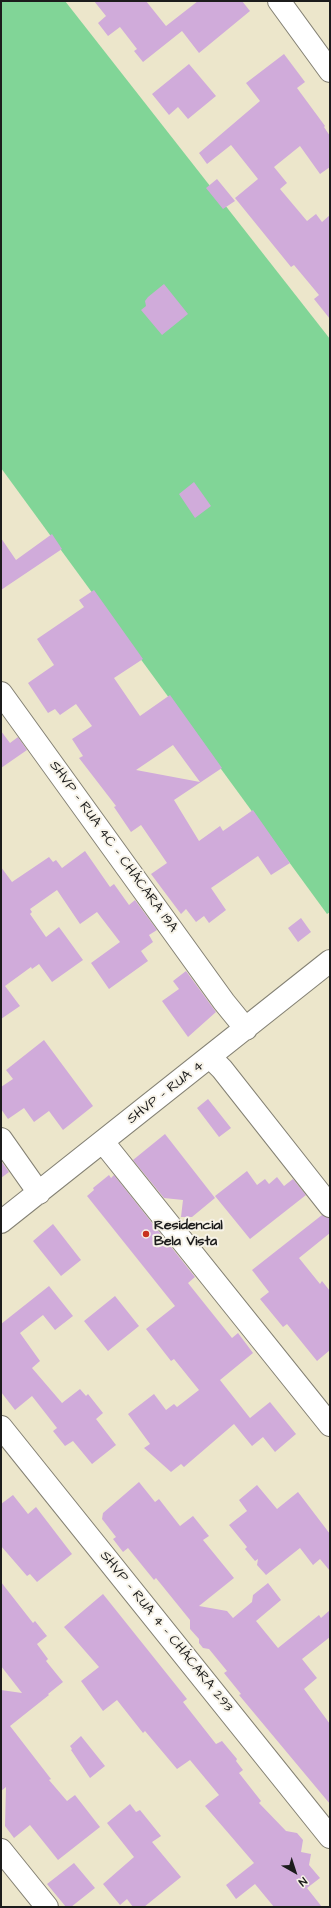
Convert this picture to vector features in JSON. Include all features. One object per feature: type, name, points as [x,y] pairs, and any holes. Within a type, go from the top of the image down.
[{"type":"street","points":[[279,1],[330,71]]},
{"type":"street","name":"SHVP - RUA 4C - CHÁCARA 19A","points":[[1,693],[224,1002],[246,1029]]},
{"type":"street","name":"SHVP - RUA 4","points":[[1,1222],[330,962]]},
{"type":"street","points":[[210,1058],[222,1069],[330,1206]]},
{"type":"street","points":[[1,1139],[39,1193]]},
{"type":"street","points":[[103,1142],[330,1424]]},
{"type":"street","name":"SHVP - RUA 4 - CHÁCARA 293","points":[[1,1427],[330,1837]]},
{"type":"street","points":[[1,1850],[47,1907]]},
{"type":"green space","points":[[1,1],[65,1],[330,339],[330,912],[327,914],[1,468]]},
{"type":"building","points":[[94,1],[146,1],[166,26],[198,1],[242,1],[250,11],[199,53],[182,31],[143,62],[134,51],[137,49],[120,27],[108,36],[98,23],[106,16]]},
{"type":"building","points":[[284,54],[305,82],[297,88],[325,126],[324,127],[330,136],[330,167],[320,174],[300,146],[274,167],[287,183],[280,189],[307,221],[316,214],[322,222],[330,215],[330,319],[314,299],[319,295],[294,265],[291,267],[235,198],[258,179],[231,145],[207,164],[199,153],[260,101],[246,83]]},
{"type":"building","points":[[189,64],[216,96],[188,119],[178,107],[169,115],[152,94]]},
{"type":"building","points":[[217,179],[235,201],[223,209],[206,188]]},
{"type":"building","points":[[164,284],[188,314],[162,335],[141,310],[146,306],[145,301],[148,297]]},
{"type":"building","points":[[194,482],[211,506],[195,518],[179,494]]},
{"type":"building","points":[[52,534],[62,549],[1,590],[1,538],[16,560]]},
{"type":"building","points":[[94,590],[143,659],[114,678],[140,716],[170,695],[222,768],[174,800],[199,841],[220,826],[223,831],[253,810],[290,863],[271,875],[258,856],[211,888],[226,910],[209,923],[204,916],[196,922],[186,909],[181,914],[151,874],[167,863],[141,825],[131,832],[114,807],[116,806],[79,758],[83,756],[72,739],[92,726],[76,704],[60,715],[55,709],[48,713],[28,683],[54,665],[37,639],[84,607],[79,600]],"holes":[[[173,745],[200,782],[136,770]]]},
{"type":"building","points":[[1,731],[10,743],[18,737],[27,750],[1,768]]},
{"type":"building","points":[[85,851],[110,887],[114,884],[129,905],[135,900],[157,930],[149,935],[153,942],[141,951],[148,961],[109,989],[91,963],[120,942],[97,912],[80,924],[57,890],[30,909],[32,912],[30,914],[46,937],[59,927],[83,960],[52,982],[39,964],[32,969],[31,967],[5,986],[20,1006],[1,1019],[1,867],[12,882],[49,857],[53,862],[56,860],[62,868]]},
{"type":"building","points":[[301,918],[311,932],[298,942],[288,928]]},
{"type":"building","points":[[186,971],[216,1012],[188,1037],[162,1001],[179,989],[173,981]]},
{"type":"building","points":[[44,1040],[93,1106],[63,1130],[49,1111],[34,1122],[24,1108],[8,1119],[1,1109],[1,1087],[13,1079],[6,1070]]},
{"type":"building","points":[[208,1099],[231,1128],[219,1137],[197,1108]]},
{"type":"building","points":[[165,1134],[215,1198],[192,1217],[181,1217],[183,1200],[164,1198],[133,1160]]},
{"type":"building","points":[[1,1161],[9,1172],[1,1178]]},
{"type":"building","points":[[247,1171],[257,1185],[265,1179],[269,1184],[277,1177],[284,1186],[293,1179],[306,1195],[250,1239],[215,1196]]},
{"type":"building","points":[[109,1175],[111,1178],[114,1175],[195,1277],[188,1283],[232,1338],[238,1333],[253,1353],[220,1380],[250,1418],[270,1402],[296,1434],[275,1452],[263,1437],[252,1446],[234,1424],[184,1467],[181,1464],[171,1472],[144,1448],[150,1444],[128,1414],[154,1394],[166,1410],[174,1404],[177,1407],[199,1390],[174,1359],[171,1361],[146,1329],[175,1306],[87,1196],[94,1190],[93,1188]]},
{"type":"building","points":[[322,1215],[330,1218],[330,1233],[299,1258],[320,1284],[322,1281],[330,1291],[330,1350],[317,1361],[287,1324],[283,1327],[260,1299],[269,1292],[252,1270]]},
{"type":"building","points":[[53,1224],[81,1260],[61,1276],[33,1241]]},
{"type":"building","points":[[49,1286],[73,1316],[55,1330],[43,1315],[20,1333],[40,1361],[32,1368],[62,1403],[80,1389],[86,1396],[88,1394],[103,1413],[96,1419],[116,1445],[92,1464],[73,1441],[65,1446],[53,1431],[57,1428],[32,1396],[15,1410],[1,1392],[1,1324]]},
{"type":"building","points":[[115,1296],[139,1326],[108,1351],[84,1321]]},
{"type":"building","points":[[139,1482],[155,1502],[159,1499],[180,1526],[193,1516],[209,1536],[203,1540],[234,1578],[199,1606],[227,1611],[233,1618],[252,1602],[253,1595],[268,1583],[281,1600],[256,1621],[278,1648],[319,1615],[321,1618],[330,1610],[330,1637],[302,1659],[317,1678],[304,1689],[330,1724],[330,1804],[239,1695],[241,1694],[224,1673],[227,1671],[209,1649],[203,1648],[199,1643],[199,1639],[190,1629],[190,1620],[156,1578],[154,1580],[128,1548],[123,1552],[113,1539],[116,1537],[102,1519],[103,1513]]},
{"type":"building","points":[[257,1485],[277,1509],[298,1492],[330,1534],[330,1571],[320,1559],[313,1565],[300,1548],[266,1575],[257,1565],[258,1559],[255,1561],[245,1549],[247,1547],[229,1525],[247,1511],[239,1500]]},
{"type":"building","points":[[13,1495],[28,1514],[36,1507],[72,1554],[37,1582],[30,1574],[27,1576],[1,1546],[1,1504]]},
{"type":"building","points":[[1,1582],[33,1623],[35,1621],[47,1636],[37,1644],[48,1659],[46,1661],[63,1682],[10,1726],[51,1779],[49,1780],[67,1801],[75,1795],[100,1827],[58,1860],[30,1825],[14,1838],[5,1826],[6,1787],[1,1791],[1,1690],[22,1693],[1,1666]]},
{"type":"building","points":[[103,1594],[187,1699],[183,1702],[216,1744],[222,1741],[237,1759],[236,1761],[243,1770],[239,1773],[261,1801],[259,1803],[286,1831],[297,1833],[303,1840],[301,1852],[311,1854],[309,1865],[320,1878],[307,1888],[322,1907],[274,1907],[255,1884],[236,1899],[226,1885],[254,1863],[205,1806],[219,1795],[190,1760],[177,1769],[145,1731],[143,1733],[117,1700],[103,1711],[81,1681],[99,1667],[64,1627]]},
{"type":"building","points":[[81,1736],[105,1766],[90,1778],[71,1750],[72,1749],[70,1746]]},
{"type":"building","points":[[130,1804],[136,1812],[140,1810],[161,1836],[152,1842],[181,1877],[144,1907],[133,1907],[127,1899],[120,1905],[103,1884],[134,1857],[107,1823]]},
{"type":"building","points":[[74,1863],[95,1888],[71,1907],[66,1907],[47,1884]]},
{"type":"place","name":"Residencial Bela Vista","points":[[146,1234]]}]
